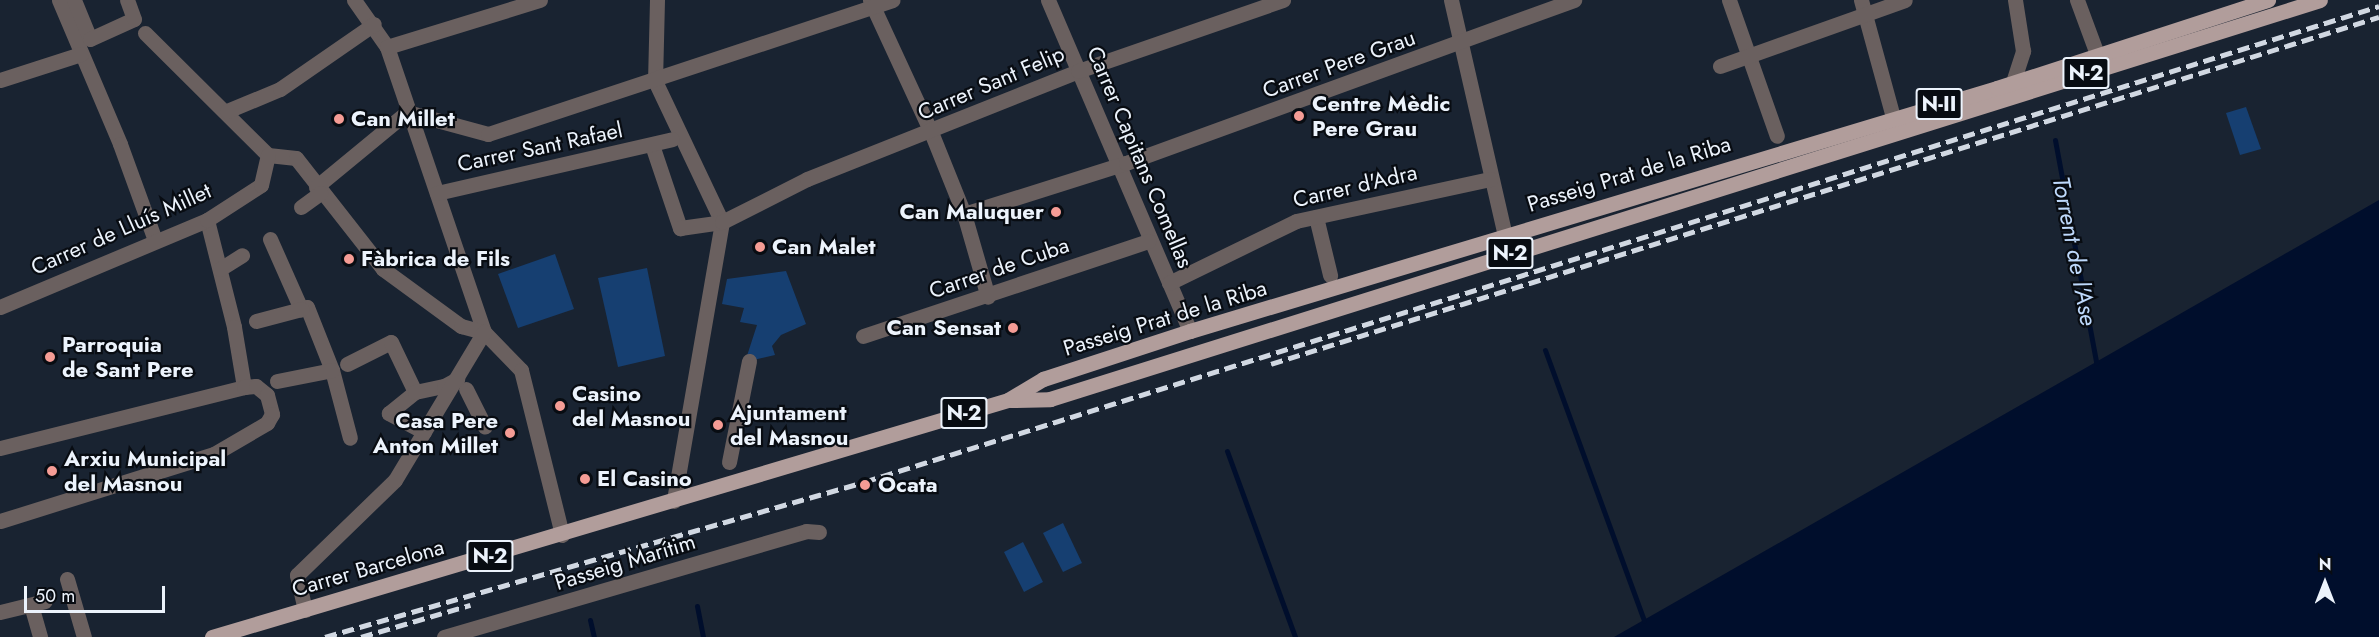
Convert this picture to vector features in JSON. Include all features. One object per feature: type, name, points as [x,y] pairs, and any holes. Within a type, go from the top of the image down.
[{"type":"main road","name":"Passeig Prat de la Riba","points":[[1008,400],[1043,379],[1190,331],[1985,91],[2268,0]]},
{"type":"main road","name":"N-2","points":[[2269,16],[2297,0]]},
{"type":"main road","name":"N-2","points":[[674,501],[1008,400],[1050,399],[2319,0]]},
{"type":"main road","name":"N-2","points":[[1050,399],[1090,377],[1169,353],[1184,346],[1190,331]]},
{"type":"main road","name":"Carrer Barcelona","points":[[212,637],[674,501]]},
{"type":"street","points":[[60,0],[120,144],[155,240]]},
{"type":"street","points":[[74,0],[90,39],[134,19],[127,0]]},
{"type":"street","points":[[354,0],[374,24],[387,47],[406,112],[437,193],[484,332],[521,370],[562,535]]},
{"type":"street","points":[[387,47],[540,0]]},
{"type":"street","points":[[657,0],[655,81],[722,222],[674,501]]},
{"type":"street","points":[[406,112],[488,134],[655,81],[871,3],[892,0]]},
{"type":"street","name":"Carrer Capitans Comellas","points":[[1048,0],[1149,241],[1190,331]]},
{"type":"street","name":"Carrer Sant Felip","points":[[722,222],[1078,71],[1283,0]]},
{"type":"street","points":[[1451,0],[1505,236]]},
{"type":"street","name":"Carrer Pere Grau","points":[[964,214],[1118,166],[1461,44],[1574,0]]},
{"type":"street","points":[[1729,0],[1777,135]]},
{"type":"street","points":[[1720,66],[1863,7],[1905,0]]},
{"type":"street","points":[[2013,82],[2023,51],[2015,0]]},
{"type":"street","points":[[2077,0],[2097,54]]},
{"type":"street","points":[[871,3],[931,132],[964,214],[988,297]]},
{"type":"street","points":[[1863,7],[1893,117]]},
{"type":"street","points":[[227,111],[280,89],[374,24]]},
{"type":"street","points":[[145,33],[227,111],[268,154],[296,158],[318,190],[383,269],[461,326],[484,332]]},
{"type":"street","points":[[0,80],[81,54]]},
{"type":"street","points":[[301,207],[406,112]]},
{"type":"street","name":"Carrer Sant Rafael","points":[[437,193],[652,146],[672,139]]},
{"type":"street","name":"Carrer Sant Rafael","points":[[652,146],[680,228],[722,222]]},
{"type":"street","name":"Carrer de Lluís Millet","points":[[0,307],[207,220],[261,185],[268,154]]},
{"type":"street","name":"Carrer d'Adra","points":[[1169,283],[1296,221],[1491,178]]},
{"type":"street","points":[[1316,217],[1330,275]]},
{"type":"street","points":[[207,220],[250,387]]},
{"type":"street","points":[[270,239],[302,309]]},
{"type":"street","name":"Carrer de Cuba","points":[[863,336],[988,297],[1149,241]]},
{"type":"street","points":[[220,269],[242,255]]},
{"type":"street","points":[[256,321],[307,307],[339,367],[350,438]]},
{"type":"street","points":[[305,610],[297,575],[395,480],[424,432],[463,383],[484,332]]},
{"type":"street","points":[[277,381],[339,367],[391,342],[415,392]]},
{"type":"street","points":[[729,462],[749,361]]},
{"type":"street","points":[[424,432],[389,413],[415,392],[463,383]]},
{"type":"street","points":[[463,383],[485,427]]},
{"type":"street","points":[[0,521],[214,454],[267,423],[272,414],[267,395],[250,387],[130,418],[1,446]]},
{"type":"street","name":"Passeig Marítim","points":[[444,637],[806,531],[819,532]]},
{"type":"street","points":[[67,579],[84,637]]},
{"type":"street","points":[[0,612],[38,603],[40,637]]},
{"type":"shaded area","points":[[2246,107],[2261,149],[2240,155],[2226,113]]},
{"type":"shaded area","points":[[2379,200],[2379,637],[1614,637],[2096,362]]},
{"type":"shaded area","points":[[555,254],[574,309],[518,328],[498,274]]},
{"type":"shaded area","points":[[647,268],[665,356],[618,367],[598,278]]},
{"type":"shaded area","points":[[786,271],[806,324],[781,335],[772,346],[775,355],[745,362],[757,325],[740,322],[744,308],[722,304],[727,279]]},
{"type":"shaded area","points":[[1063,523],[1082,563],[1063,572],[1043,533]]},
{"type":"shaded area","points":[[1023,542],[1043,582],[1024,592],[1004,552]]},
{"type":"waterway","name":"Torrent de l'Ase","points":[[2055,140],[2096,362]]},
{"type":"waterway","points":[[1545,350],[1644,620]]},
{"type":"waterway","points":[[1227,451],[1295,637]]},
{"type":"waterway","points":[[697,606],[703,637]]},
{"type":"waterway","points":[[590,620],[594,637]]},
{"type":"railway","points":[[325,637],[864,482],[2379,6]]},
{"type":"railway","points":[[1271,364],[2379,17]]},
{"type":"railway","points":[[361,637],[470,605]]},
{"type":"place","name":"Centre Mèdic Pere Grau","points":[[1299,116]]},
{"type":"place","name":"Can Millet","points":[[339,119]]},
{"type":"place","name":"Can Maluquer","points":[[1056,212]]},
{"type":"place","name":"Can Malet","points":[[760,247]]},
{"type":"place","name":"Fàbrica de Fils","points":[[349,259]]},
{"type":"place","name":"Can Sensat","points":[[1013,328]]},
{"type":"place","name":"Parroquia de Sant Pere","points":[[50,357]]},
{"type":"place","name":"Casino del Masnou","points":[[560,406]]},
{"type":"place","name":"Ajuntament del Masnou","points":[[718,425]]},
{"type":"place","name":"Casa Pere Anton Millet","points":[[510,433]]},
{"type":"place","name":"Arxiu Municipal del Masnou","points":[[52,471]]},
{"type":"place","name":"El Casino","points":[[585,479]]},
{"type":"place","name":"Ocata","points":[[865,485]]}]
